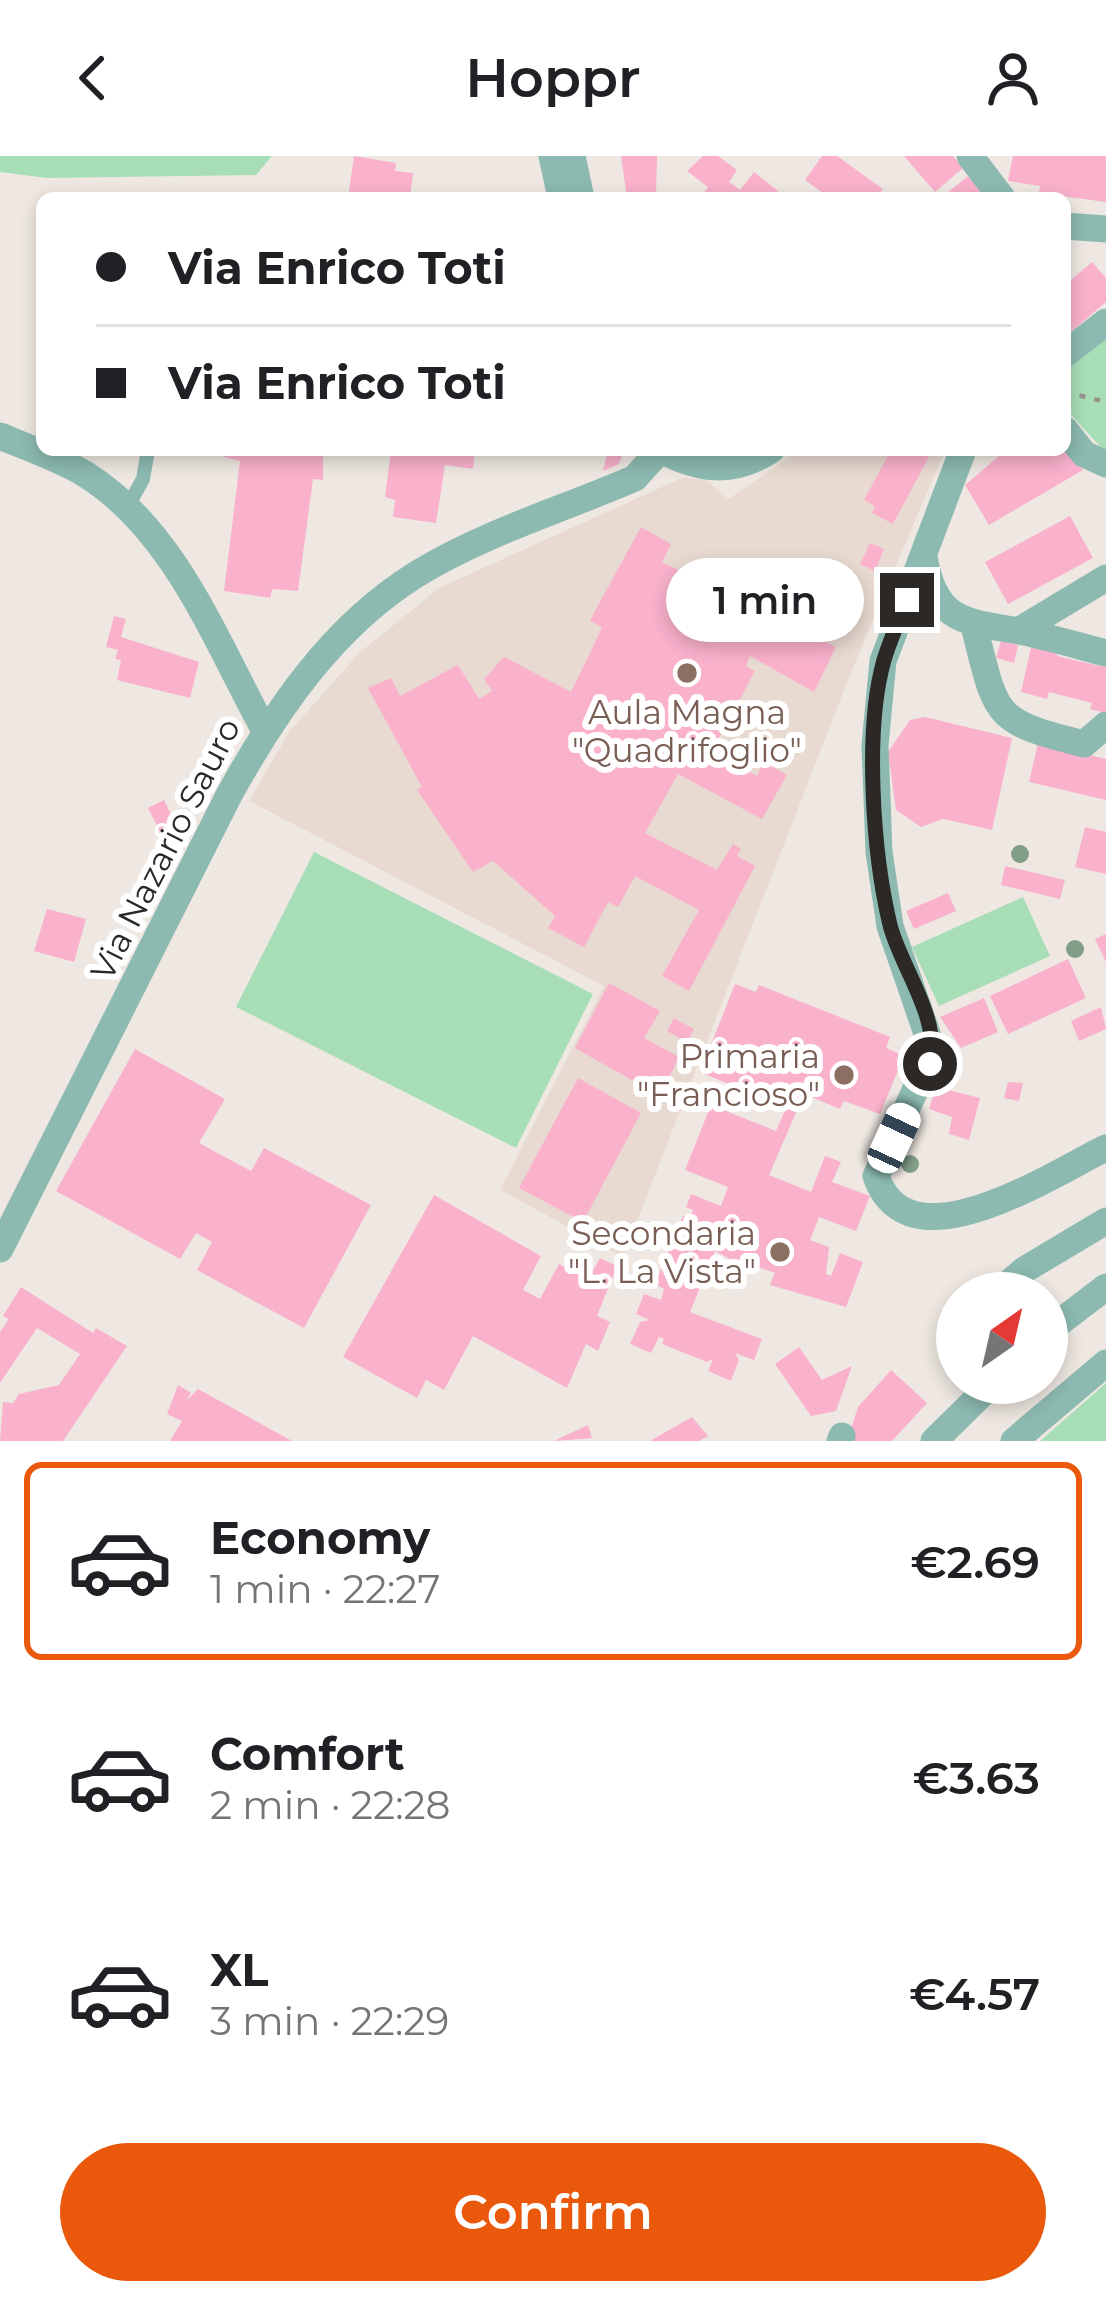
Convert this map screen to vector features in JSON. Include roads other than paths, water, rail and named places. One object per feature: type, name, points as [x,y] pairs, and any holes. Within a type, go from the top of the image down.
[{"type":"street","points":[[552,156],[560,192]]},
{"type":"street","points":[[572,156],[580,192]]},
{"type":"street","points":[[979,162],[998,192]]},
{"type":"street","points":[[1071,226],[1106,229]]},
{"type":"street","points":[[1071,349],[1106,322]]},
{"type":"street","points":[[0,436],[36,452]]},
{"type":"street","points":[[1071,438],[1084,454],[1106,464]]},
{"type":"street","points":[[45,456],[84,473],[128,506],[160,542],[265,731]]},
{"type":"street","name":"Via Nazario Sauro","points":[[0,1249],[265,731],[322,656],[415,574],[635,478],[655,456]]},
{"type":"street","name":"Via Nazario Sauro","points":[[677,456],[711,469],[733,467],[758,456]]},
{"type":"street","points":[[961,456],[883,661],[874,745],[879,852],[890,926],[933,1051],[876,1176],[894,1205],[913,1217],[934,1220],[1013,1192],[1106,1148]]},
{"type":"street","points":[[924,556],[943,605],[974,626],[1018,631],[1106,653]]},
{"type":"street","points":[[1018,631],[1106,578]]},
{"type":"street","points":[[974,626],[996,702],[1014,724],[1084,744],[1106,725]]},
{"type":"street","points":[[1022,1272],[1106,1221]]},
{"type":"street","points":[[1068,1316],[1106,1287]]},
{"type":"street","points":[[1014,1441],[1106,1363]]},
{"type":"street","points":[[934,1441],[972,1404]]},
{"type":"lane","points":[[128,506],[143,479],[147,456]]},
{"type":"place","name":"Aula Magna \"Quadrifoglio\"","points":[[687,673]]},
{"type":"place","name":"Primaria \"Francioso\"","points":[[844,1075]]},
{"type":"place","name":"Secondaria \"L. La Vista\"","points":[[780,1252]]}]
